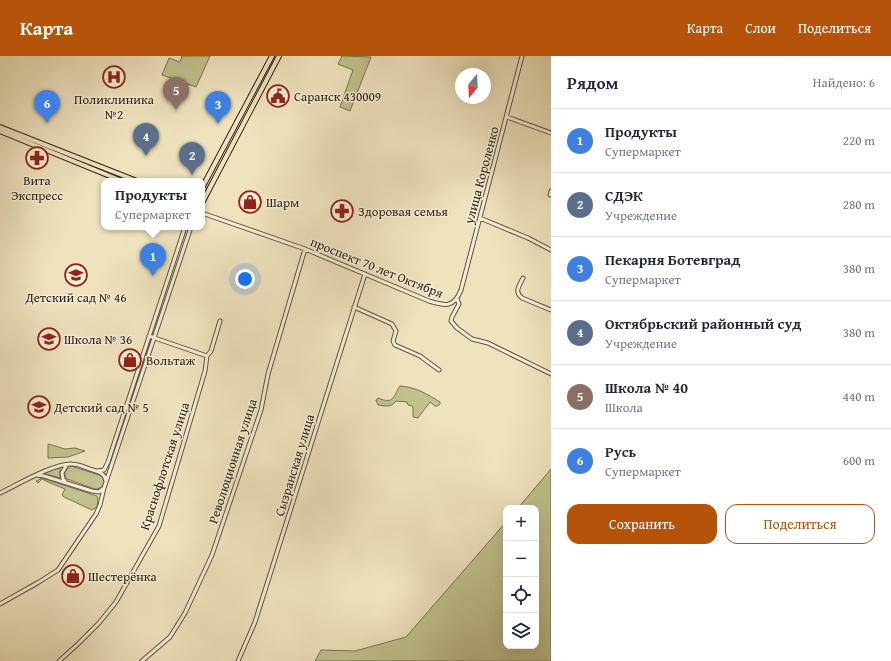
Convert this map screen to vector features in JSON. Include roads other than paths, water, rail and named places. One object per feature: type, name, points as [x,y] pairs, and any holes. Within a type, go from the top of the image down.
[{"type":"main road","points":[[205,182],[272,56]]},
{"type":"main road","points":[[205,197],[279,56]]},
{"type":"main road","points":[[0,129],[50,149],[115,178]]},
{"type":"main road","points":[[50,149],[88,161],[129,178]]},
{"type":"main road","points":[[86,166],[88,161]]},
{"type":"street","name":"улица Короленко","points":[[457,299],[461,290],[522,56]]},
{"type":"street","points":[[507,117],[551,133]]},
{"type":"street","points":[[550,195],[551,191]]},
{"type":"street","name":"проспект 70 лет Октября","points":[[205,214],[305,249],[437,304],[450,304],[457,299],[459,304],[451,321],[457,328],[472,339],[488,343],[551,374]]},
{"type":"street","points":[[480,218],[528,238],[551,250]]},
{"type":"street","points":[[98,471],[104,470],[108,462],[184,230]]},
{"type":"street","points":[[0,604],[58,570],[96,514],[190,230]]},
{"type":"street","name":"Революционная улица","points":[[142,661],[170,638],[185,613],[212,555],[261,410],[268,374],[305,249]]},
{"type":"street","points":[[173,262],[178,264]]},
{"type":"street","name":"Сызранская улица","points":[[238,661],[255,622],[365,274]]},
{"type":"street","points":[[168,276],[174,278]]},
{"type":"street","points":[[522,278],[517,292],[518,295],[551,310]]},
{"type":"street","points":[[354,307],[392,324],[396,331],[393,341],[395,345],[420,356],[438,370]]},
{"type":"street","name":"Краснофлотская улица","points":[[59,661],[99,623],[116,602],[159,526],[205,371],[206,356],[211,351],[220,321]]},
{"type":"street","points":[[149,336],[206,356]]},
{"type":"street","points":[[0,493],[44,471],[69,464],[98,471],[104,475],[106,483]]},
{"type":"street","points":[[68,483],[63,479],[62,473],[64,467],[69,464]]},
{"type":"street","points":[[37,475],[96,492],[100,497],[101,502]]},
{"type":"street","points":[[96,492],[99,492],[104,488]]},
{"type":"place","name":"Поликлиника №2","points":[[114,77]]},
{"type":"place","name":"Саранск 430009","points":[[278,96]]},
{"type":"place","name":"Школа № 40","points":[[176,110]]},
{"type":"place","name":"Русь","points":[[47,123]]},
{"type":"place","name":"Пекарня Ботевград","points":[[218,124]]},
{"type":"place","name":"Октябрьский районный суд","points":[[146,156]]},
{"type":"place","name":"Вита Экспресс","points":[[37,158]]},
{"type":"place","name":"СДЭК","points":[[192,175]]},
{"type":"place","name":"Шарм","points":[[250,202]]},
{"type":"place","name":"Здоровая семья","points":[[342,211]]},
{"type":"place","name":"Детский сад № 46","points":[[76,275]]},
{"type":"place","name":"Продукты","points":[[153,276]]},
{"type":"place","name":"Школа № 36","points":[[49,339]]},
{"type":"place","name":"Вольтаж","points":[[130,360]]},
{"type":"place","name":"Детский сад № 5","points":[[39,407]]},
{"type":"place","name":"Шестерёнка","points":[[73,576]]}]
